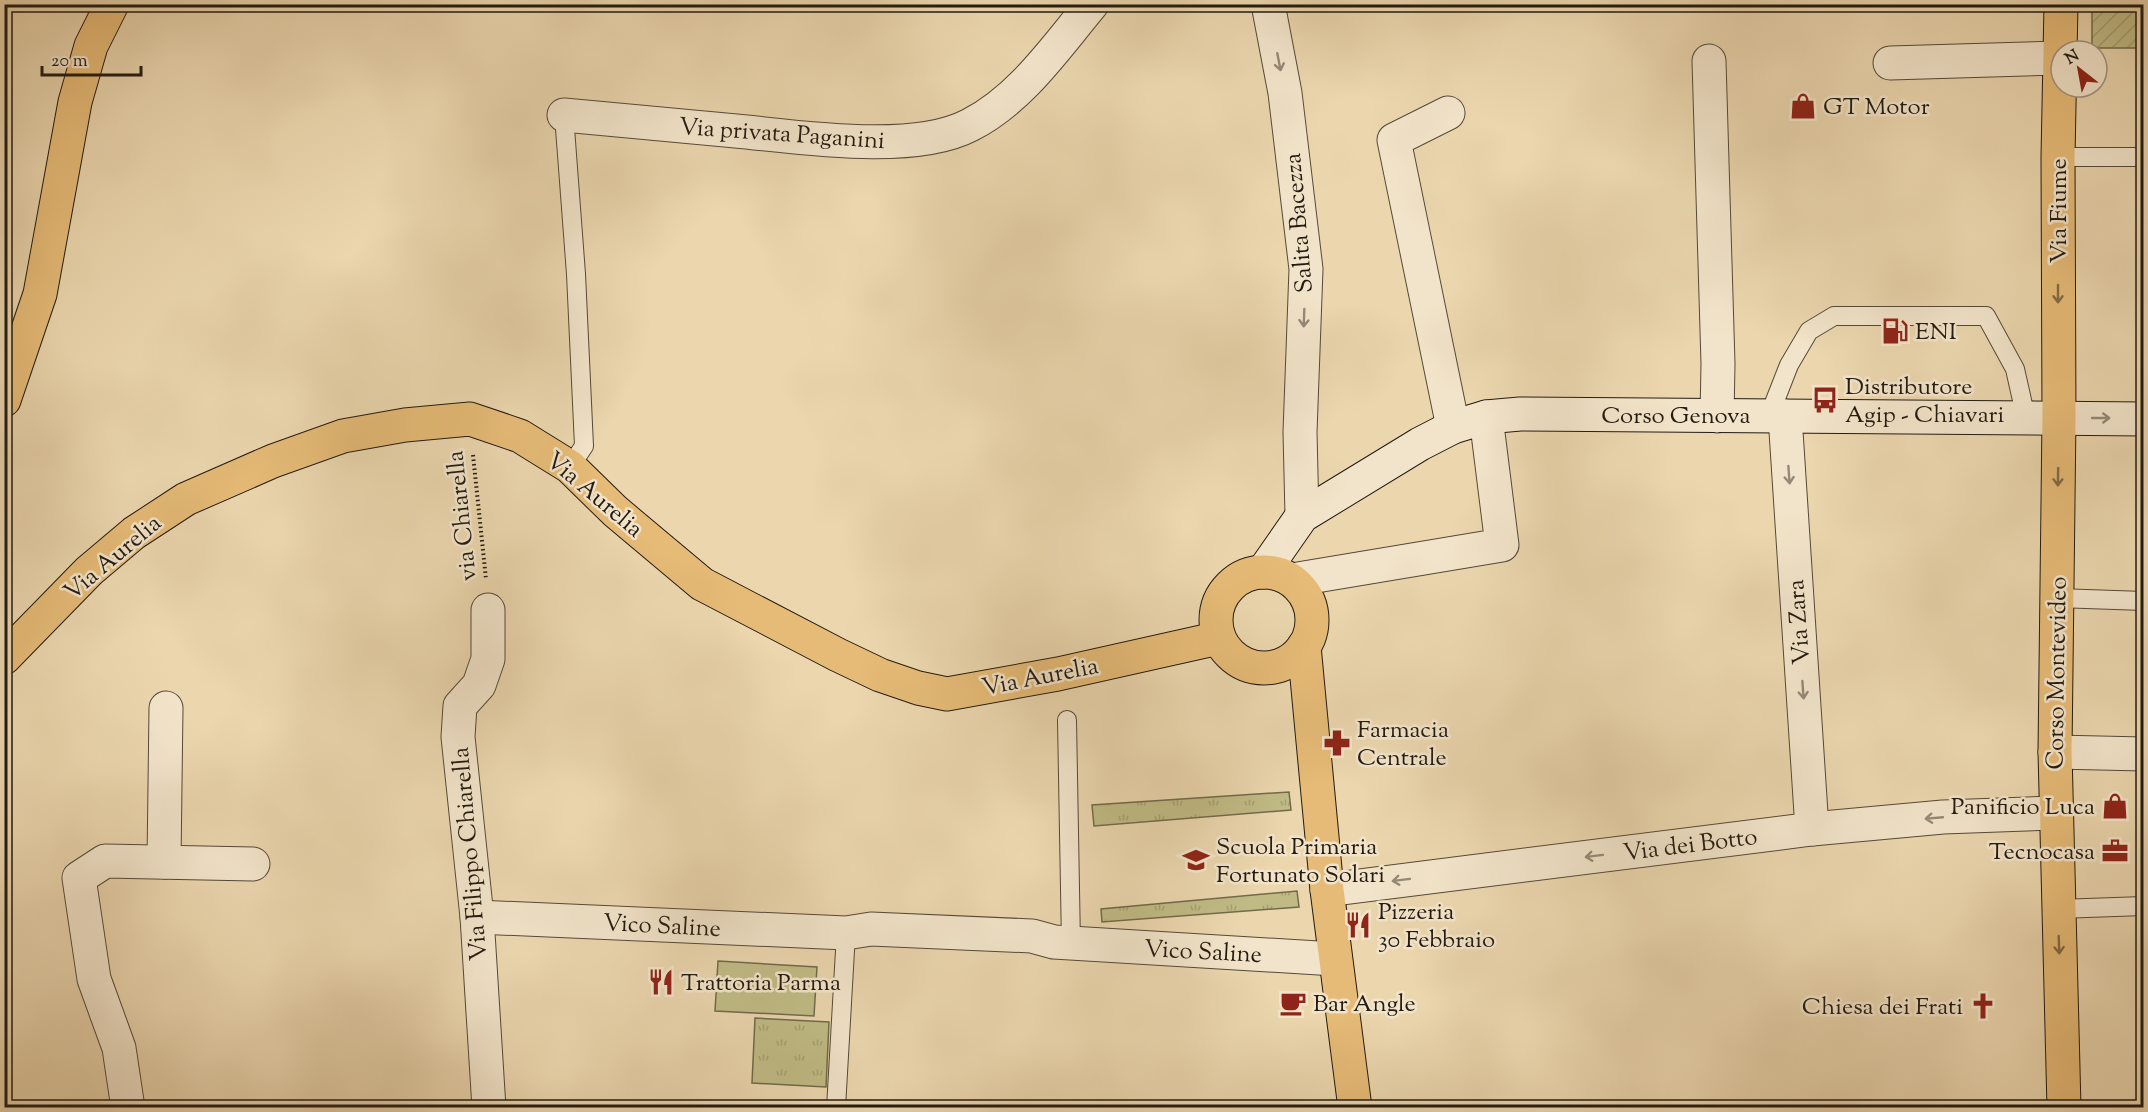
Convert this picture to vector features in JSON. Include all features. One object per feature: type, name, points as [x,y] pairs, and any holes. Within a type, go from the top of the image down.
[{"type":"main road","points":[[4,399],[40,294],[75,102],[91,46],[112,4]]},
{"type":"main road","name":"Via Fiume","points":[[2060,39],[2061,4]]},
{"type":"main road","name":"Via Fiume","points":[[2059,99],[2059,418]]},
{"type":"main road","name":"Corso Montevideo","points":[[2059,418],[2055,813],[2064,1107]]},
{"type":"main road","name":"Via Aurelia","points":[[4,658],[89,571],[134,532],[186,499],[273,461],[343,436],[405,425],[470,419],[520,436],[570,467],[615,511],[702,584],[838,655],[880,675],[918,688],[947,694],[1058,674],[1220,638]]},
{"type":"main road","points":[[1247,575],[1277,576],[1302,590],[1310,604],[1312,618],[1310,633],[1304,646],[1292,659],[1277,666],[1259,668],[1243,663],[1229,653],[1220,638],[1216,623],[1218,608],[1224,594],[1234,582],[1247,575]]},
{"type":"main road","points":[[1304,646],[1327,890],[1355,1107]]},
{"type":"street","name":"Via privata Paganini","points":[[564,115],[865,142],[916,140],[945,134],[969,126],[997,108],[1023,85],[1092,4]]},
{"type":"street","name":"Salita Bacezza","points":[[1268,4],[1285,93],[1306,270],[1300,432],[1302,516]]},
{"type":"street","points":[[1890,63],[2049,58]]},
{"type":"street","points":[[1709,61],[1718,364],[1717,416]]},
{"type":"street","points":[[1448,113],[1394,140],[1453,427]]},
{"type":"street","name":"Corso Genova","points":[[1277,576],[1302,516],[1420,444],[1453,427],[1486,417],[1520,414],[2144,419]]},
{"type":"street","name":"Via Zara","points":[[1777,416],[1812,829]]},
{"type":"street","points":[[1277,576],[1502,545],[1486,417]]},
{"type":"street","name":"Via Filippo Chiarella","points":[[489,610],[488,659],[479,685],[460,706],[458,737],[477,917],[489,1107]]},
{"type":"street","points":[[164,862],[166,708]]},
{"type":"street","points":[[2055,753],[2144,754]]},
{"type":"street","name":"Via dei Botto","points":[[1327,890],[1812,829],[1943,817],[2055,813]]},
{"type":"street","points":[[128,1107],[118,1048],[94,979],[79,878],[105,861],[253,864]]},
{"type":"street","name":"Vico Saline","points":[[477,917],[846,933],[872,929],[1032,936],[1062,943],[1335,959]]},
{"type":"lane","points":[[564,115],[576,274],[584,446],[570,467]]},
{"type":"lane","points":[[2058,157],[2144,157]]},
{"type":"lane","points":[[1777,416],[1789,365],[1809,331],[1834,316],[1986,316],[2014,369],[2026,418]]},
{"type":"lane","points":[[2057,598],[2144,601]]},
{"type":"lane","points":[[1062,943],[1067,720]]},
{"type":"lane","points":[[2058,909],[2144,906]]},
{"type":"lane","points":[[836,1107],[846,933]]},
{"type":"path","name":"via Chiarella","points":[[470,419],[489,610]]},
{"type":"green space","points":[[2092,5],[2143,5],[2143,48],[2109,48],[2109,39],[2092,39]]},
{"type":"green space","points":[[1289,792],[1291,810],[1094,826],[1092,805]]},
{"type":"green space","points":[[1297,891],[1299,907],[1102,922],[1101,909]]},
{"type":"green space","points":[[718,961],[817,967],[814,1016],[715,1011]]},
{"type":"green space","points":[[755,1018],[829,1022],[826,1087],[752,1083]]},
{"type":"place","name":"GT Motor","points":[[1803,106]]},
{"type":"place","name":"ENI","points":[[1895,331]]},
{"type":"place","name":"Distributore Agip - Chiavari","points":[[1825,400]]},
{"type":"place","name":"Farmacia Centrale","points":[[1337,743]]},
{"type":"place","name":"Panificio Luca","points":[[2115,806]]},
{"type":"place","name":"Tecnocasa","points":[[2115,851]]},
{"type":"place","name":"Scuola Primaria Fortunato Solari","points":[[1196,860]]},
{"type":"place","name":"Pizzeria 30 Febbraio","points":[[1358,925]]},
{"type":"place","name":"Trattoria Parma","points":[[661,982]]},
{"type":"place","name":"Bar Angle","points":[[1293,1003]]},
{"type":"place","name":"Chiesa dei Frati","points":[[1983,1006]]}]
